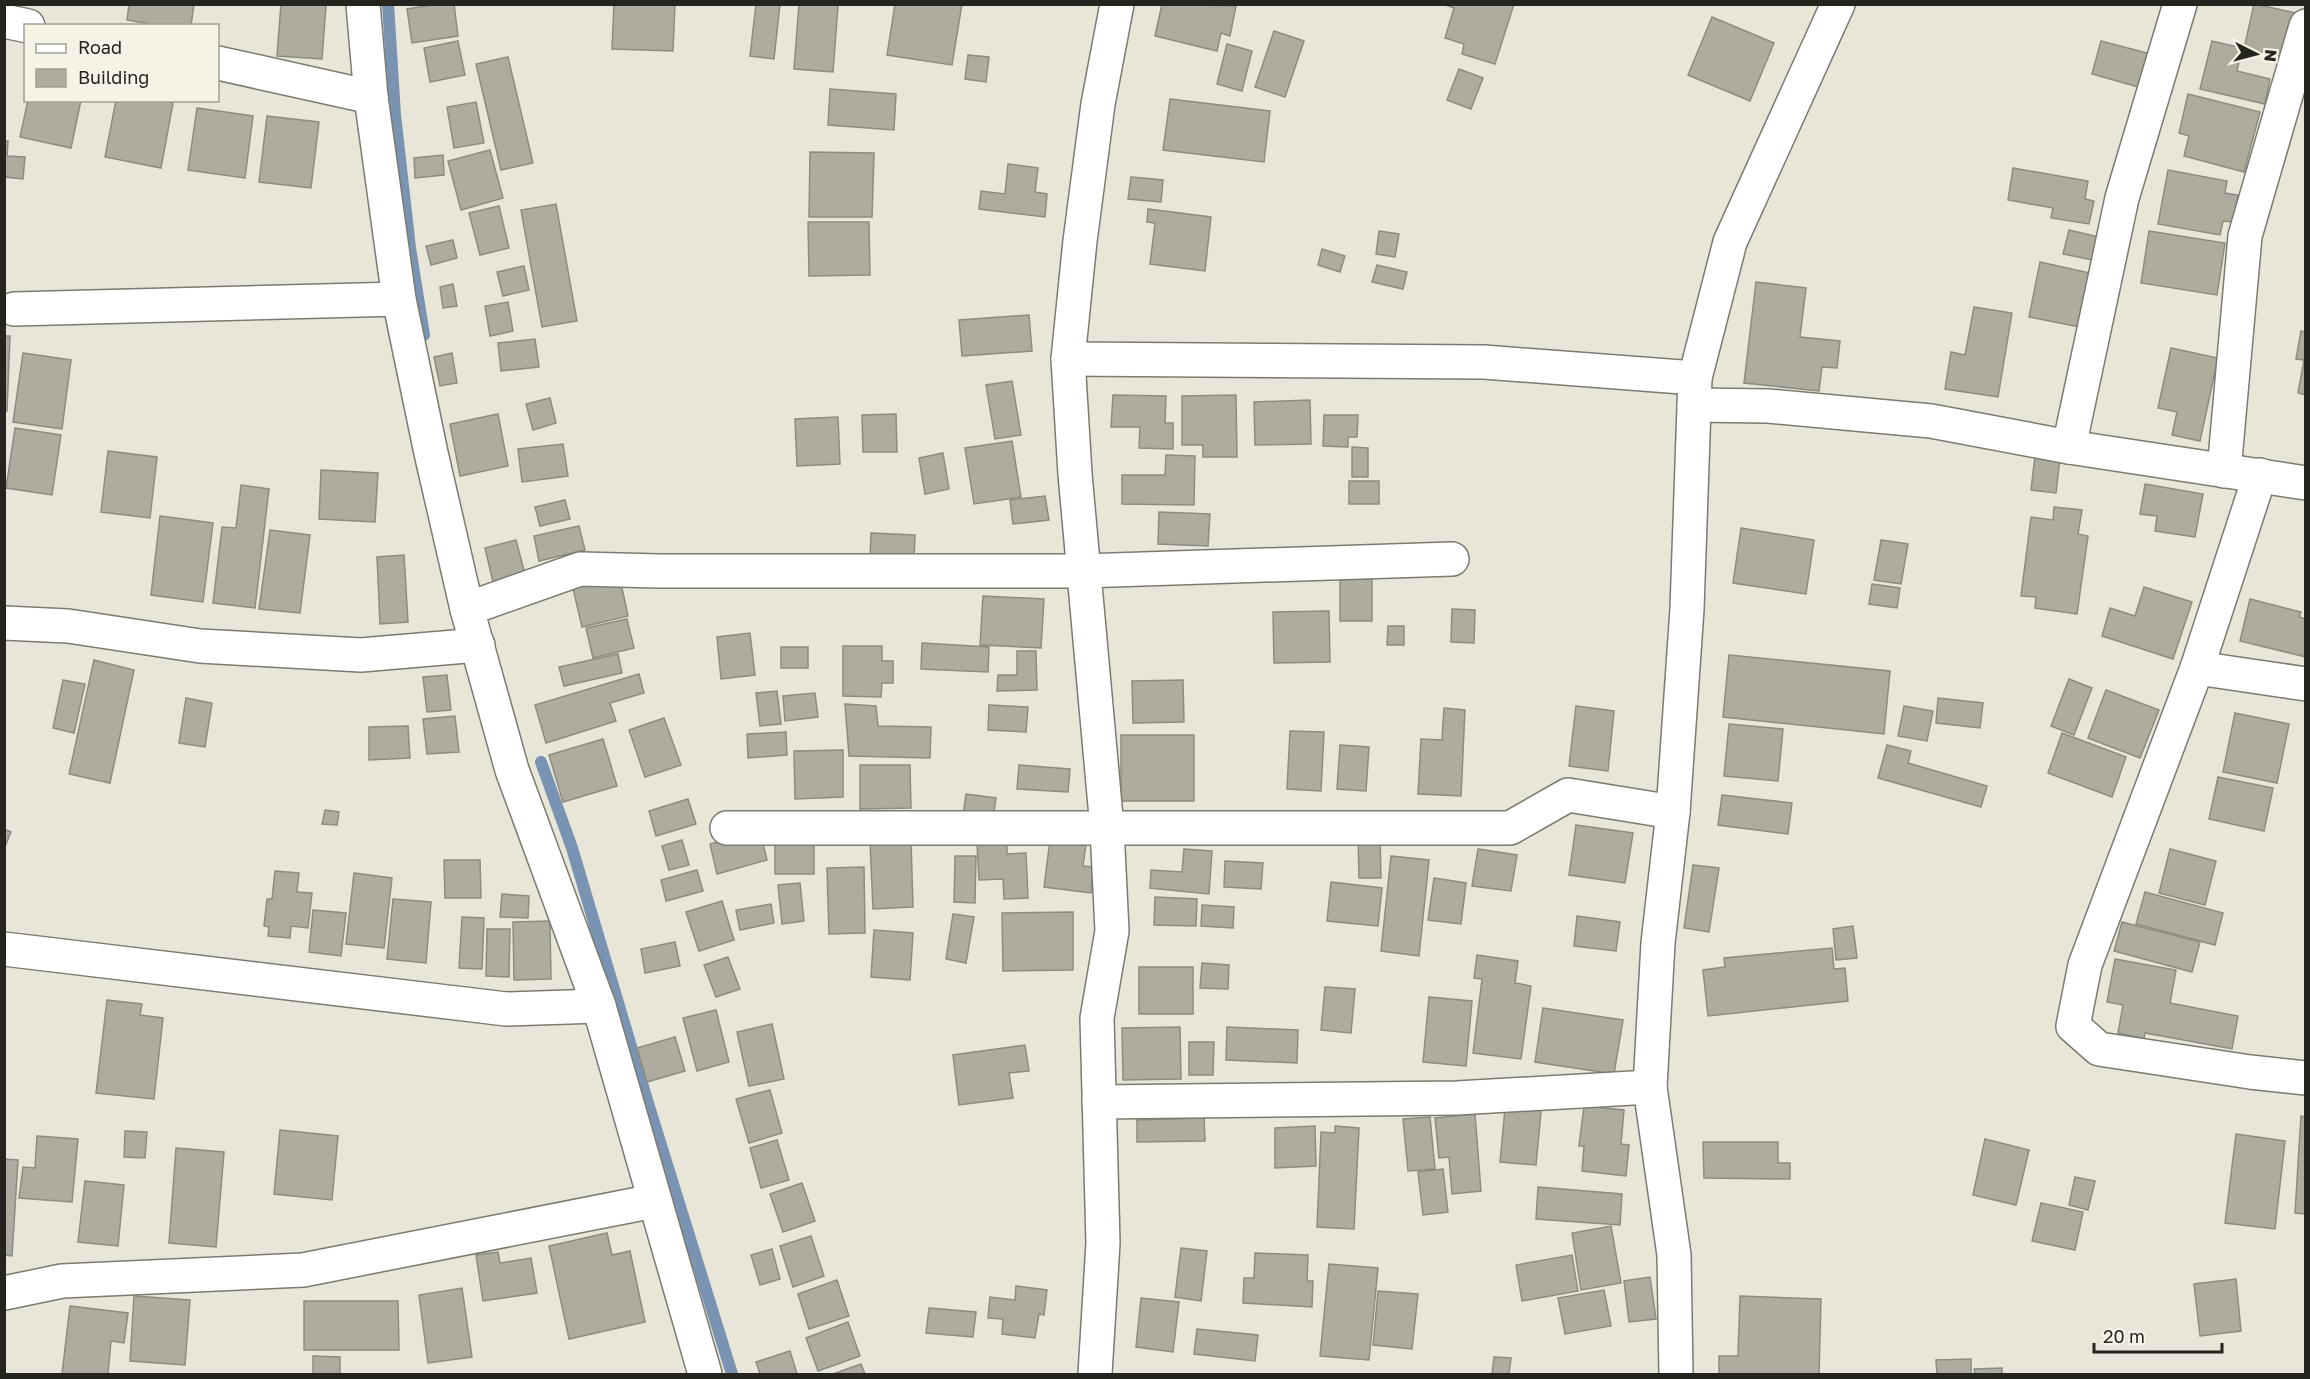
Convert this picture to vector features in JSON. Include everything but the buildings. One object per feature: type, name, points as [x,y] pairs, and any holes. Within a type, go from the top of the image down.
[{"type":"street","points":[[363,4],[371,97],[399,299],[467,609],[512,770],[599,1006],[705,1374]]},
{"type":"street","points":[[1095,1374],[1103,1243],[1097,1018],[1112,931],[1107,828],[1082,571],[1068,359],[1080,241],[1098,104],[1117,4]]},
{"type":"street","points":[[1676,1374],[1674,1255],[1650,1087],[1658,943],[1673,812],[1687,609],[1694,391],[1730,242],[1838,4]]},
{"type":"street","points":[[2069,447],[2122,198],[2180,4]]},
{"type":"street","points":[[4,21],[24,25]]},
{"type":"street","points":[[2224,471],[2245,236],[2306,26]]},
{"type":"street","points":[[219,63],[371,97]]},
{"type":"street","points":[[14,309],[399,299]]},
{"type":"street","points":[[1068,359],[1484,362],[1694,391],[1768,405],[1931,421],[2069,447],[2306,483]]},
{"type":"street","points":[[2260,475],[2197,668],[2085,965],[2073,1026],[2099,1049],[2250,1072],[2306,1078]]},
{"type":"street","points":[[467,609],[580,569],[1082,571],[1452,560]]},
{"type":"street","points":[[4,623],[68,626],[200,646],[361,655],[478,645]]},
{"type":"street","points":[[2197,668],[2306,684]]},
{"type":"street","points":[[727,828],[1510,828],[1568,795],[1673,812]]},
{"type":"street","points":[[4,949],[506,1009],[599,1006]]},
{"type":"street","points":[[1099,1102],[1457,1098],[1650,1087]]},
{"type":"street","points":[[4,1293],[62,1281],[303,1270],[654,1201]]},
{"type":"waterway","points":[[388,4],[395,115],[410,248],[424,335]]},
{"type":"waterway","points":[[541,762],[572,848],[732,1374]]}]
